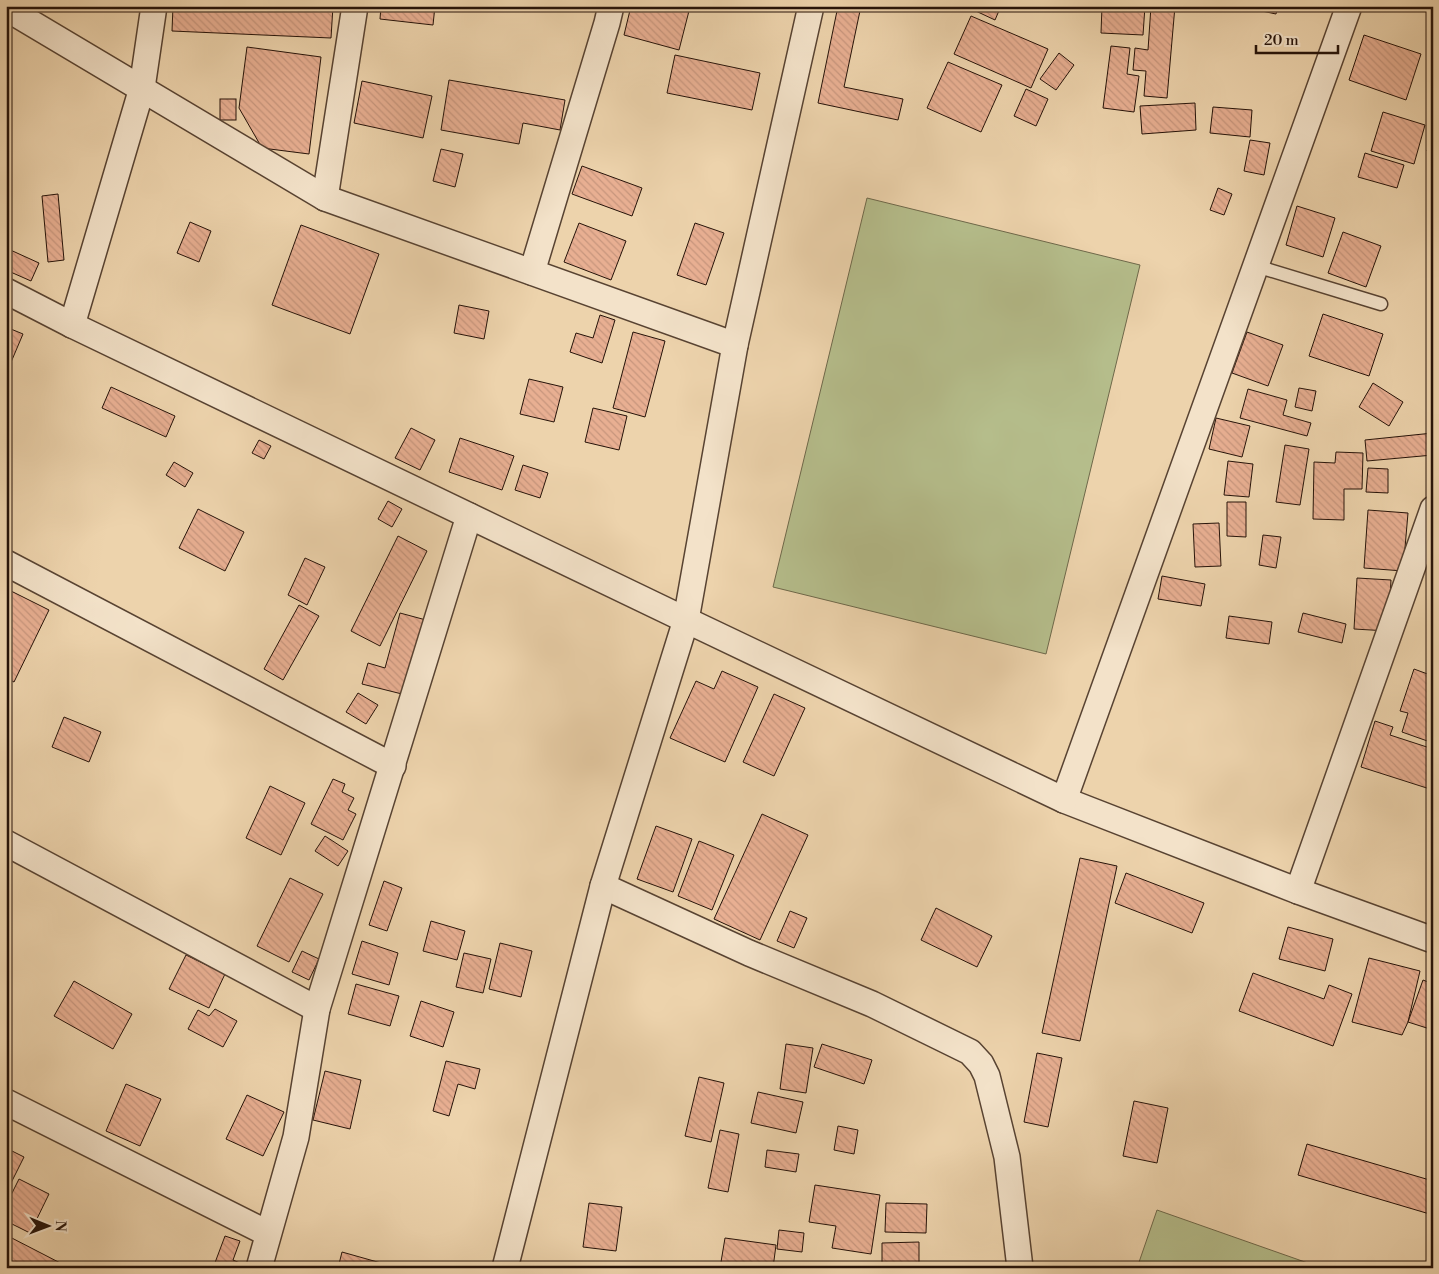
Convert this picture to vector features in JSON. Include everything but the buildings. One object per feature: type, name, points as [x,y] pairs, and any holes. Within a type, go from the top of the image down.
[{"type":"street","points":[[72,325],[142,88],[154,6]]},
{"type":"street","points":[[326,198],[355,6]]},
{"type":"street","points":[[532,272],[611,6]]},
{"type":"street","points":[[505,1268],[603,886],[686,620],[735,345],[811,6]]},
{"type":"street","points":[[1064,800],[1349,6]]},
{"type":"street","points":[[6,8],[326,198],[735,345]]},
{"type":"street","points":[[6,291],[72,325],[469,516],[1064,800],[1433,940]]},
{"type":"street","points":[[1298,890],[1433,509]]},
{"type":"street","points":[[259,1268],[267,1233],[296,1138],[317,1009],[469,516]]},
{"type":"street","points":[[6,563],[393,766]]},
{"type":"street","points":[[6,843],[317,1009]]},
{"type":"street","points":[[603,886],[749,953],[872,1004],[970,1052],[981,1064],[987,1076],[1007,1157],[1020,1268]]},
{"type":"street","points":[[6,1102],[267,1233]]},
{"type":"lane","points":[[1256,266],[1381,304]]},
{"type":"green space","points":[[867,198],[1140,265],[1046,654],[773,587]]},
{"type":"green space","points":[[1157,1210],[1322,1268],[1137,1268]]}]
